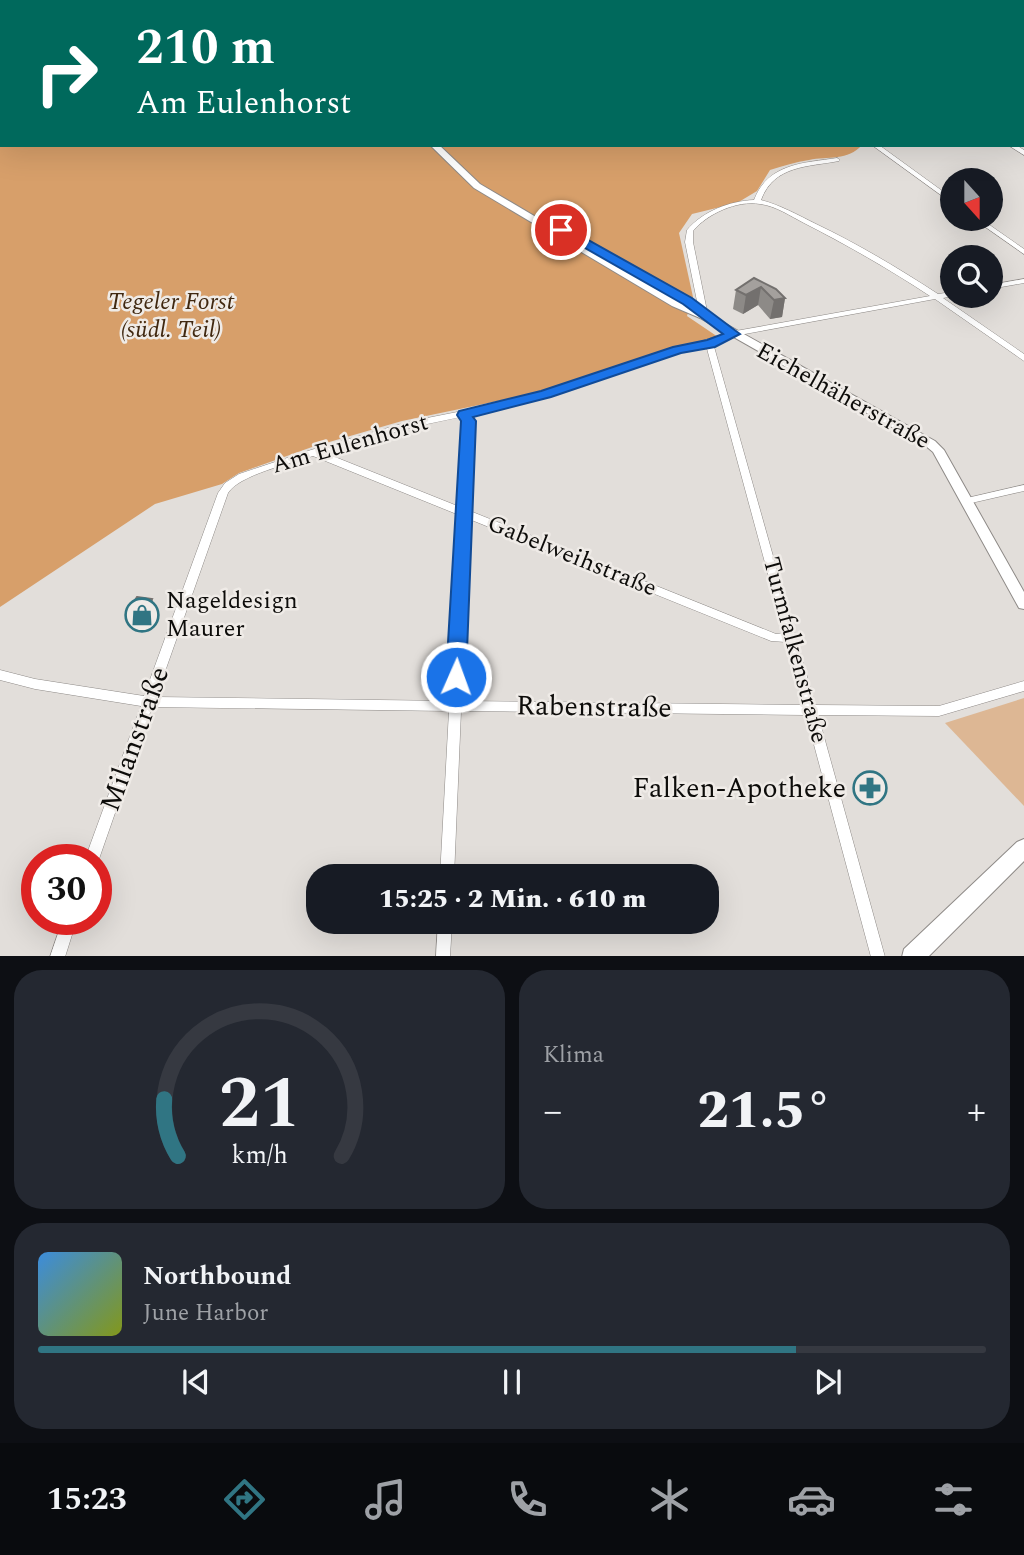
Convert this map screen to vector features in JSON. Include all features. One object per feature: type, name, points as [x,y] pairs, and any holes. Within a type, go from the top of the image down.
[{"type":"main road","points":[[913,956],[1024,848]]},
{"type":"street","points":[[436,147],[477,186],[676,304],[704,316]]},
{"type":"street","points":[[444,147],[484,184],[687,301],[704,316]]},
{"type":"street","points":[[878,147],[940,192]]},
{"type":"street","points":[[757,201],[760,190],[778,173],[796,166],[837,160]]},
{"type":"street","points":[[704,316],[689,231],[700,219],[713,213],[757,201],[850,243],[938,297],[1024,358]]},
{"type":"street","points":[[994,231],[1024,253]]},
{"type":"street","points":[[1003,285],[1024,281]]},
{"type":"street","name":"Am Eulenhorst","points":[[220,500],[228,485],[242,476],[412,424],[464,415],[546,394],[678,349],[710,344],[733,334],[938,297]]},
{"type":"street","name":"Eichelhäherstraße","points":[[704,316],[931,443],[938,450],[1024,604]]},
{"type":"street","name":"Turmfalkenstraße","points":[[710,344],[878,956]]},
{"type":"street","points":[[448,864],[469,421],[464,415]]},
{"type":"street","name":"Gabelweihstraße","points":[[314,452],[775,638],[791,637]]},
{"type":"street","points":[[967,501],[1024,488]]},
{"type":"street","name":"Milanstraße","points":[[97,844],[220,500]]},
{"type":"street","name":"Rabenstraße","points":[[0,675],[35,684],[149,702],[812,710],[939,711],[1024,687]]},
{"type":"street","points":[[443,956],[444,934]]},
{"type":"street","points":[[57,956],[65,935]]},
{"type":"shaded area","points":[[1024,698],[1024,806],[945,723]]},
{"type":"green space","name":"Tegeler Forst (südl. Teil)","points":[[0,147],[860,147],[844,156],[804,161],[770,170],[757,191],[737,203],[692,214],[679,233],[693,297],[687,316],[718,337],[676,347],[546,391],[402,421],[312,447],[239,473],[222,484],[155,504],[0,607]]},
{"type":"building","points":[[754,278],[776,289],[785,298],[774,300],[761,287],[746,295],[736,290]]},
{"type":"building","points":[[137,597],[152,599],[145,612],[129,610]]},
{"type":"place","name":"Nageldesign Maurer","points":[[142,615]]},
{"type":"place","name":"Falken-Apotheke","points":[[870,788]]},
{"type":"route","points":[[456,677],[469,421],[464,415],[546,394],[678,349],[710,344],[733,334],[704,316],[687,301],[561,230]]}]
